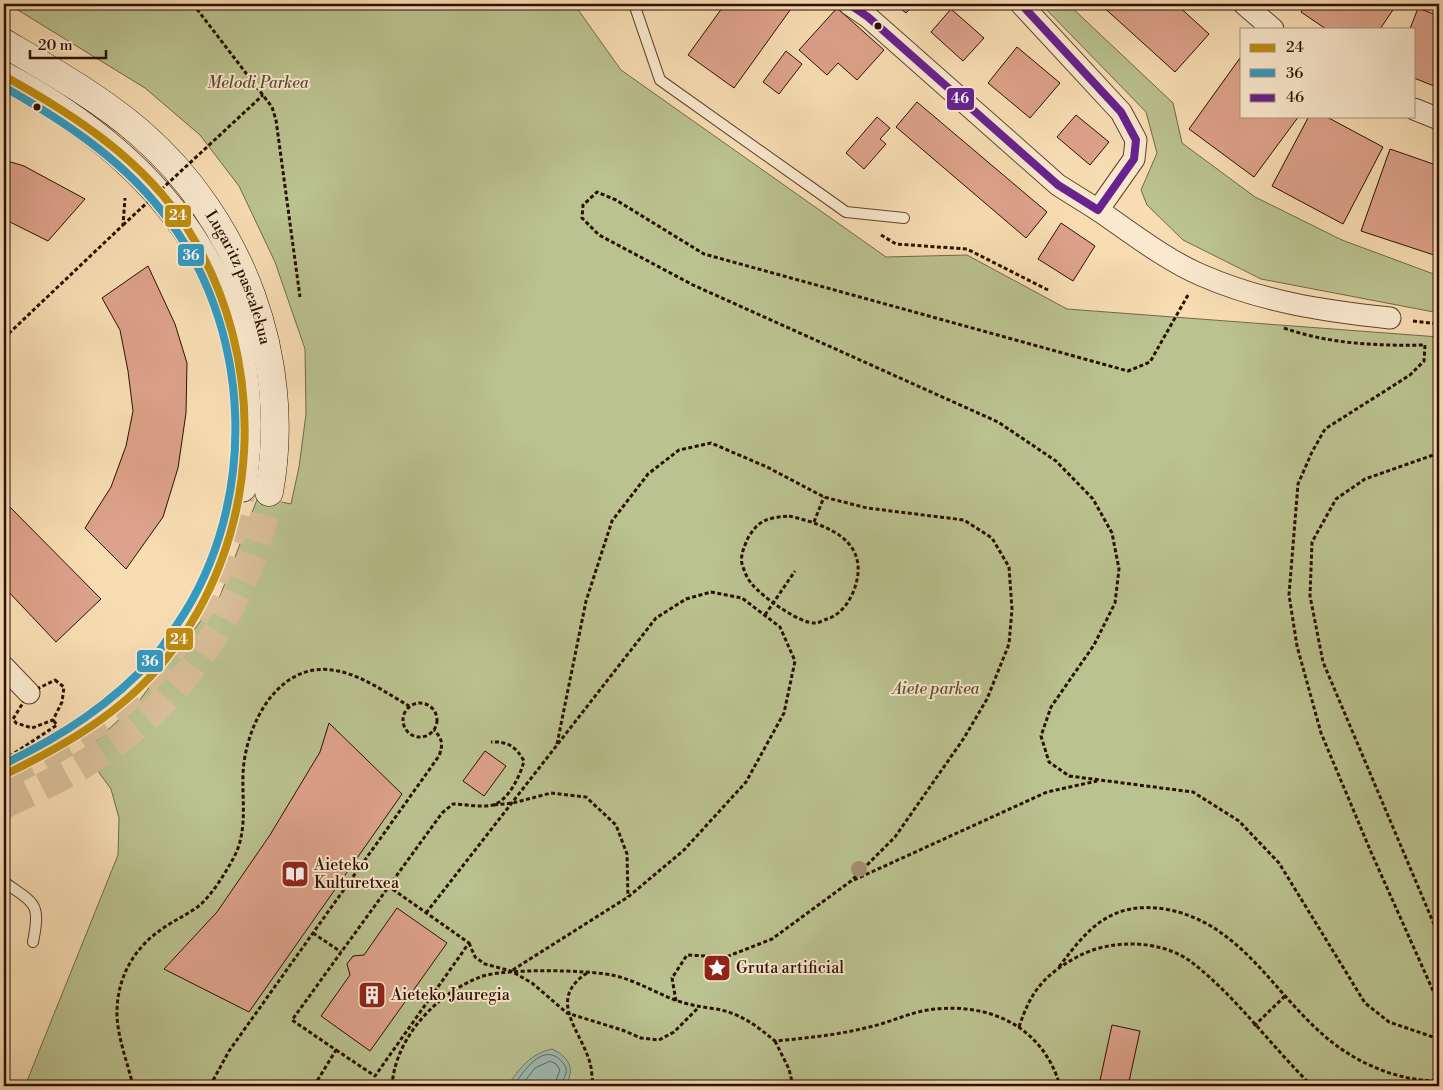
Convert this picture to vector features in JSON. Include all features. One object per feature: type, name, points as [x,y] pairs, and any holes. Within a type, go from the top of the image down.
[{"type":"main road","name":"Lugaritz pasealekua","points":[[4,42],[90,95],[138,132],[189,184],[228,243],[255,305],[270,368],[276,431],[269,492]]},
{"type":"main road","name":"Lugaritz pasealekua","points":[[4,76],[76,119],[120,154],[167,202],[204,257],[229,315],[243,372],[247,432],[242,488]]},
{"type":"street","points":[[849,4],[868,16],[1058,185],[1144,242],[1200,275],[1258,296],[1319,310],[1390,318]]},
{"type":"street","points":[[1021,4],[1120,112],[1136,140],[1134,159],[1098,210]]},
{"type":"street","points":[[1244,4],[1272,28]]},
{"type":"street","points":[[1416,110],[1439,119]]},
{"type":"street","points":[[4,667],[29,693]]},
{"type":"lane","points":[[634,4],[660,80],[846,212],[904,218]]},
{"type":"lane","points":[[4,882],[32,901],[38,917],[33,942]]},
{"type":"path","points":[[193,4],[272,107],[276,120],[300,297]]},
{"type":"path","points":[[4,338],[262,95]]},
{"type":"path","points":[[1200,275],[1150,362],[1128,371],[704,254],[616,200],[597,192],[583,205],[582,218],[599,235],[693,284],[998,422],[1056,461],[1093,499],[1112,533],[1119,569],[1115,603],[1094,645],[1051,707],[1041,736],[1049,762],[1069,776],[1193,792],[1239,821],[1279,863],[1365,1003],[1389,1022],[1439,1039]]},
{"type":"path","points":[[879,233],[896,244],[967,249],[1048,290]]},
{"type":"path","points":[[1279,326],[1304,335],[1383,346],[1425,345],[1424,361],[1410,375],[1325,429],[1312,452],[1298,484],[1288,595],[1297,646],[1321,733],[1371,852],[1439,1004]]},
{"type":"path","points":[[557,744],[586,601],[612,521],[648,474],[679,450],[711,443],[767,467],[824,497],[867,508],[964,520],[992,538],[1009,567],[1012,609],[1009,644],[987,699],[964,738],[895,837],[851,881],[772,939],[726,957],[687,955],[672,978],[676,1001]]},
{"type":"path","points":[[1439,453],[1365,479],[1336,499],[1312,542],[1310,596],[1323,662],[1439,936]]},
{"type":"path","points":[[814,522],[824,497]]},
{"type":"path","points":[[789,516],[814,522],[838,533],[858,554],[860,575],[852,595],[838,616],[815,623],[800,620],[752,585],[742,566],[743,549],[753,531],[766,519],[789,516]]},
{"type":"path","points":[[765,615],[795,572]]},
{"type":"path","points":[[426,913],[656,618],[686,599],[711,592],[742,598],[780,626],[795,661],[784,713],[746,782],[684,850],[628,897],[511,971]]},
{"type":"path","points":[[133,1086],[118,1018],[117,999],[122,978],[133,956],[148,939],[200,904],[214,889],[233,860],[241,844],[244,828],[243,773],[246,751],[262,709],[274,692],[286,682],[304,673],[322,670],[338,671],[356,677],[409,706]]},
{"type":"path","points":[[13,719],[16,723],[32,728],[53,720],[62,702],[64,687],[55,680]]},
{"type":"path","points":[[421,702],[434,709],[437,721],[434,730],[424,737],[412,736],[403,727],[403,715],[409,706],[421,702]]},
{"type":"path","points":[[4,760],[57,725],[53,720]]},
{"type":"path","points":[[210,1086],[229,1051],[439,756],[442,746],[441,738],[434,730]]},
{"type":"path","points":[[491,742],[503,741],[517,749],[524,761],[519,776],[504,797],[493,805]]},
{"type":"path","points":[[851,881],[1047,792],[1100,780]]},
{"type":"path","points":[[469,943],[375,1076],[292,1020],[442,813],[453,804],[493,805],[551,793],[586,797],[616,825],[627,854],[628,897]]},
{"type":"path","points":[[388,886],[469,943],[476,958],[484,964],[511,971],[532,983],[567,1012],[641,1038],[659,1040],[674,1032],[699,1007]]},
{"type":"path","points":[[1019,1027],[1036,988],[1059,967],[1083,934],[1110,915],[1146,906],[1186,913],[1222,931],[1336,1045],[1367,1065],[1403,1077],[1439,1081]]},
{"type":"path","points":[[313,934],[341,952]]},
{"type":"path","points":[[1059,967],[1088,951],[1130,944],[1159,948],[1189,961],[1224,992],[1312,1086]]},
{"type":"path","points":[[392,1086],[393,1071],[404,1046],[420,1021],[443,998],[481,977],[511,971],[612,975],[645,986],[676,1001],[738,1015],[759,1027],[775,1041],[789,1069],[792,1086]]},
{"type":"path","points":[[587,973],[574,981],[569,995],[567,1012],[590,1063],[592,1086]]},
{"type":"path","points":[[1254,1026],[1285,996]]},
{"type":"path","points":[[775,1041],[854,1030],[929,1010],[964,1009],[994,1013],[1019,1027],[1041,1046],[1055,1069],[1060,1086]]},
{"type":"path","points":[[314,1086],[336,1050]]},
{"type":"green space","name":"Aiete parkea","points":[[8,4],[574,4],[621,70],[886,257],[967,255],[1067,309],[1439,337],[1439,1086],[25,1086],[118,855],[119,818],[111,789],[84,752],[138,702],[220,596],[258,497],[291,504],[299,467],[306,414],[305,349],[275,262],[239,186],[200,135],[145,88]]},
{"type":"green space","points":[[1068,4],[1173,103],[1182,143],[1255,197],[1342,240],[1439,276],[1439,313],[1261,279],[1183,240],[1147,205],[1141,190],[1157,153],[1146,112],[1042,5]]},
{"type":"water","points":[[552,1049],[563,1056],[569,1064],[570,1075],[564,1086],[507,1086],[531,1058]]},
{"type":"building","points":[[675,4],[688,4],[683,10]]},
{"type":"building","points":[[725,4],[790,4],[793,6],[734,88],[688,55]]},
{"type":"building","points":[[895,4],[914,4],[906,13]]},
{"type":"building","points":[[1100,4],[1176,4],[1209,34],[1175,72]]},
{"type":"building","points":[[1306,4],[1397,4],[1381,28],[1325,28],[1301,12]]},
{"type":"building","points":[[837,8],[884,50],[857,80],[838,63],[827,75],[799,50]]},
{"type":"building","points":[[1418,8],[1439,16],[1439,88],[1416,79],[1416,28],[1410,28]]},
{"type":"building","points":[[951,9],[984,38],[963,61],[931,32]]},
{"type":"building","points":[[1017,47],[1060,83],[1030,118],[988,83]]},
{"type":"building","points":[[786,51],[802,64],[779,94],[763,82]]},
{"type":"building","points":[[1240,58],[1240,118],[1298,118],[1254,177],[1189,129]]},
{"type":"building","points":[[917,102],[1047,212],[1026,238],[896,127]]},
{"type":"building","points":[[1076,115],[1109,142],[1090,165],[1057,137]]},
{"type":"building","points":[[877,117],[890,128],[880,139],[886,144],[864,169],[846,153]]},
{"type":"building","points":[[1308,118],[1329,118],[1383,147],[1343,224],[1272,186]]},
{"type":"building","points":[[1390,149],[1439,166],[1439,251],[1437,256],[1361,231]]},
{"type":"building","points":[[4,160],[24,166],[85,199],[48,241],[4,219]]},
{"type":"building","points":[[1061,223],[1095,246],[1073,281],[1038,259]]},
{"type":"building","points":[[148,266],[175,324],[187,363],[186,413],[178,468],[163,517],[126,569],[85,528],[111,487],[126,446],[133,411],[120,330],[102,298]]},
{"type":"building","points":[[4,501],[101,599],[56,642],[4,587]]},
{"type":"building","name":"Aieteko Kulturetxea","points":[[329,723],[402,794],[249,1012],[164,969],[217,912],[270,835],[320,752]]},
{"type":"building","points":[[485,751],[506,766],[484,796],[463,781]]},
{"type":"building","name":"Aieteko Jauregia","points":[[397,908],[447,943],[370,1051],[321,1016],[350,975],[347,964],[353,956],[364,955]]},
{"type":"building","points":[[1112,1025],[1140,1031],[1128,1086],[1099,1085]]},
{"type":"tunnel","points":[[4,775],[57,748],[87,730],[117,707],[144,682],[168,654],[189,625],[207,593],[222,560],[234,524],[242,488]]},
{"type":"tunnel","points":[[4,805],[90,761],[133,729],[162,702],[189,672],[212,640],[248,569],[260,531],[269,492]]},
{"type":"transit line","name":"46","points":[[849,4],[868,17],[1058,185],[1098,210],[1134,159],[1136,140],[1121,112],[1021,4]]},
{"type":"transit line","name":"24","points":[[4,76],[56,106],[128,160],[170,204],[187,228],[214,279],[232,334],[243,390],[244,447],[237,504],[222,559],[198,612],[165,660],[148,679],[111,712],[70,740],[4,775]]},
{"type":"transit line","name":"36","points":[[4,87],[89,141],[127,173],[161,210],[192,256],[214,306],[229,359],[235,414],[233,469],[223,524],[205,575],[178,623],[155,656],[104,704],[66,730],[4,764]]},
{"type":"place","name":"Aieteko Kulturetxea","points":[[295,874]]},
{"type":"place","name":"Gruta artificial","points":[[717,968]]},
{"type":"place","name":"Aieteko Jauregia","points":[[372,995]]},
{"type":"park label","name":"Melodi Parkea","points":[[258,83]]}]
